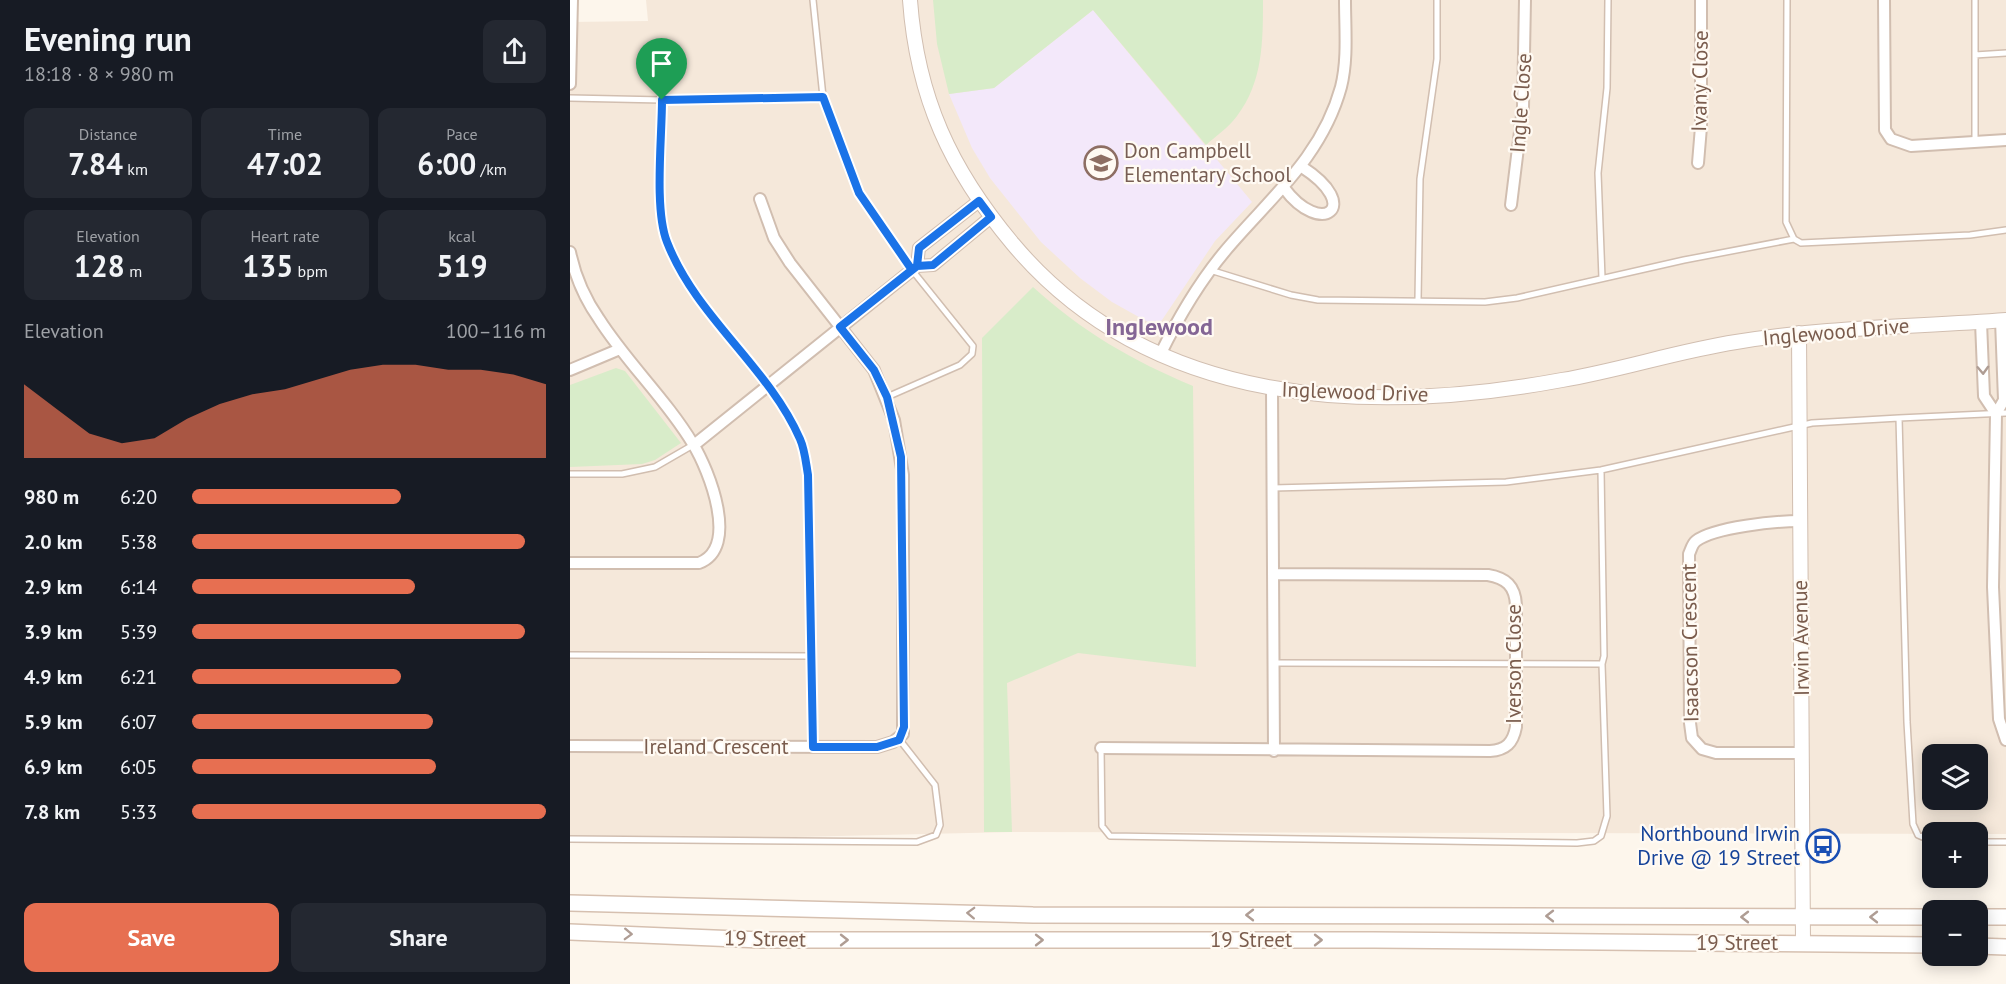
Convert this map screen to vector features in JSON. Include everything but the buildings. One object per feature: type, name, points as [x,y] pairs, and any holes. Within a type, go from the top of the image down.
[{"type":"main road","name":"19 Street","points":[[570,903],[1033,915],[1922,917]]},
{"type":"main road","points":[[1988,917],[2006,917]]},
{"type":"main road","name":"19 Street","points":[[570,932],[761,940],[1922,945]]},
{"type":"main road","points":[[1988,946],[2006,947]]},
{"type":"street","points":[[570,84],[572,0]]},
{"type":"street","name":"Inglewood Drive","points":[[910,0],[916,47],[932,108],[949,152],[991,217],[1028,261],[1065,295],[1128,339],[1207,374],[1272,389],[1356,396],[1459,394],[1561,381],[1703,348],[1799,333],[2004,320]]},
{"type":"street","points":[[1161,355],[1185,307],[1210,270],[1302,167],[1326,127],[1341,86],[1345,57],[1346,0]]},
{"type":"street","name":"Ingle Close","points":[[1511,205],[1523,107],[1525,0]]},
{"type":"street","name":"Ivany Close","points":[[1698,163],[1701,127],[1701,0]]},
{"type":"street","points":[[1884,0],[1886,130],[1891,139],[1911,146],[2006,140]]},
{"type":"street","points":[[1284,188],[1307,211],[1317,215],[1326,214],[1333,208],[1335,200],[1331,192],[1302,167]]},
{"type":"street","points":[[759,199],[774,238],[790,263],[874,370],[887,397],[899,441],[903,475],[904,720],[903,734],[899,740]]},
{"type":"street","points":[[915,268],[919,248],[979,201]]},
{"type":"street","points":[[694,445],[915,268],[933,265],[991,217]]},
{"type":"street","points":[[570,252],[572,273],[598,318],[694,445],[708,479],[719,522],[719,542],[711,556],[691,564],[570,563]]},
{"type":"street","points":[[2004,320],[2004,400],[2001,413],[2000,502],[1994,617],[1999,719],[2006,740]]},
{"type":"street","points":[[1981,322],[1984,396],[2001,413]]},
{"type":"street","name":"Irwin Avenue","points":[[1799,333],[1803,943]]},
{"type":"street","points":[[570,370],[620,350]]},
{"type":"street","points":[[1272,389],[1274,751]]},
{"type":"street","name":"Isaacson Crescent","points":[[1800,521],[1771,522],[1712,534],[1696,541],[1692,547],[1689,554],[1690,723],[1692,738],[1708,752],[1802,753]]},
{"type":"street","name":"Iverson Close","points":[[1101,748],[1490,751],[1504,749],[1513,738],[1516,727],[1515,597],[1504,579],[1488,575],[1273,574]]},
{"type":"street","name":"Ireland Crescent","points":[[570,746],[877,747],[899,740]]},
{"type":"lane","points":[[813,0],[823,97],[859,193],[973,346],[972,354],[960,365],[887,397]]},
{"type":"lane","points":[[1418,300],[1420,179],[1437,60],[1437,0]]},
{"type":"lane","points":[[1602,278],[1598,173],[1607,88],[1608,0]]},
{"type":"lane","points":[[1786,0],[1786,222],[1794,239],[1801,243],[1829,242],[1970,235],[2006,230]]},
{"type":"lane","points":[[1975,0],[1975,142]]},
{"type":"lane","points":[[1975,55],[2006,53]]},
{"type":"lane","points":[[570,98],[662,100],[823,97]]},
{"type":"lane","points":[[662,100],[661,213],[666,240],[679,268],[698,296],[769,386],[800,440],[808,475],[813,747]]},
{"type":"lane","points":[[1210,270],[1291,295],[1318,300],[1485,302],[1517,298],[1602,278],[1794,239]]},
{"type":"lane","points":[[1273,488],[1506,482],[1601,470],[1800,426],[2001,413]]},
{"type":"lane","points":[[1899,418],[1907,722],[1913,824],[1918,835],[1922,837]]},
{"type":"lane","points":[[570,474],[622,474],[656,467],[694,445]]},
{"type":"lane","points":[[1101,748],[1102,826],[1110,837],[1578,843],[1594,841],[1601,836],[1607,816],[1602,664],[1604,656],[1601,470]]},
{"type":"lane","points":[[570,656],[810,656]]},
{"type":"lane","points":[[1273,663],[1602,664]]},
{"type":"lane","points":[[570,839],[917,842],[928,840],[936,835],[940,825],[935,785],[899,740]]},
{"type":"lane","points":[[1988,842],[2006,842]]},
{"type":"shaded area","points":[[646,0],[2006,0],[2006,834],[1988,834],[1988,822],[1922,822],[1922,834],[1012,832],[570,842],[570,22],[648,21]]},
{"type":"shaded area","name":"Don Campbell Elementary School","points":[[1093,10],[1252,202],[1215,241],[1160,323],[1155,326],[1112,302],[1080,278],[1041,242],[990,178],[972,148],[949,94],[994,88]]},
{"type":"green space","points":[[933,0],[1263,0],[1260,61],[1246,103],[1230,124],[1206,145],[1093,10],[994,88],[949,94],[937,44]]},
{"type":"green space","points":[[1033,287],[1070,318],[1109,344],[1193,386],[1196,667],[1078,653],[1007,683],[1012,832],[984,832],[982,338]]},
{"type":"green space","points":[[616,368],[625,371],[681,443],[655,460],[642,464],[570,467],[570,385]]},
{"type":"place","name":"Don Campbell Elementary School","points":[[1101,163]]},
{"type":"place","name":"Northbound Irwin Drive @ 19 Street","points":[[1823,846]]},
{"type":"district","name":"Inglewood","points":[[1159,327]]},
{"type":"route","points":[[662,100],[661,213],[666,240],[679,268],[698,296],[769,386],[800,440],[808,475],[813,747],[877,747],[899,740],[904,727],[903,475],[899,441],[887,397],[874,370],[840,327],[917,266],[933,265],[991,217],[979,201],[919,248],[917,266],[912,270],[878,224],[859,193],[829,106],[823,97],[662,100]]}]
